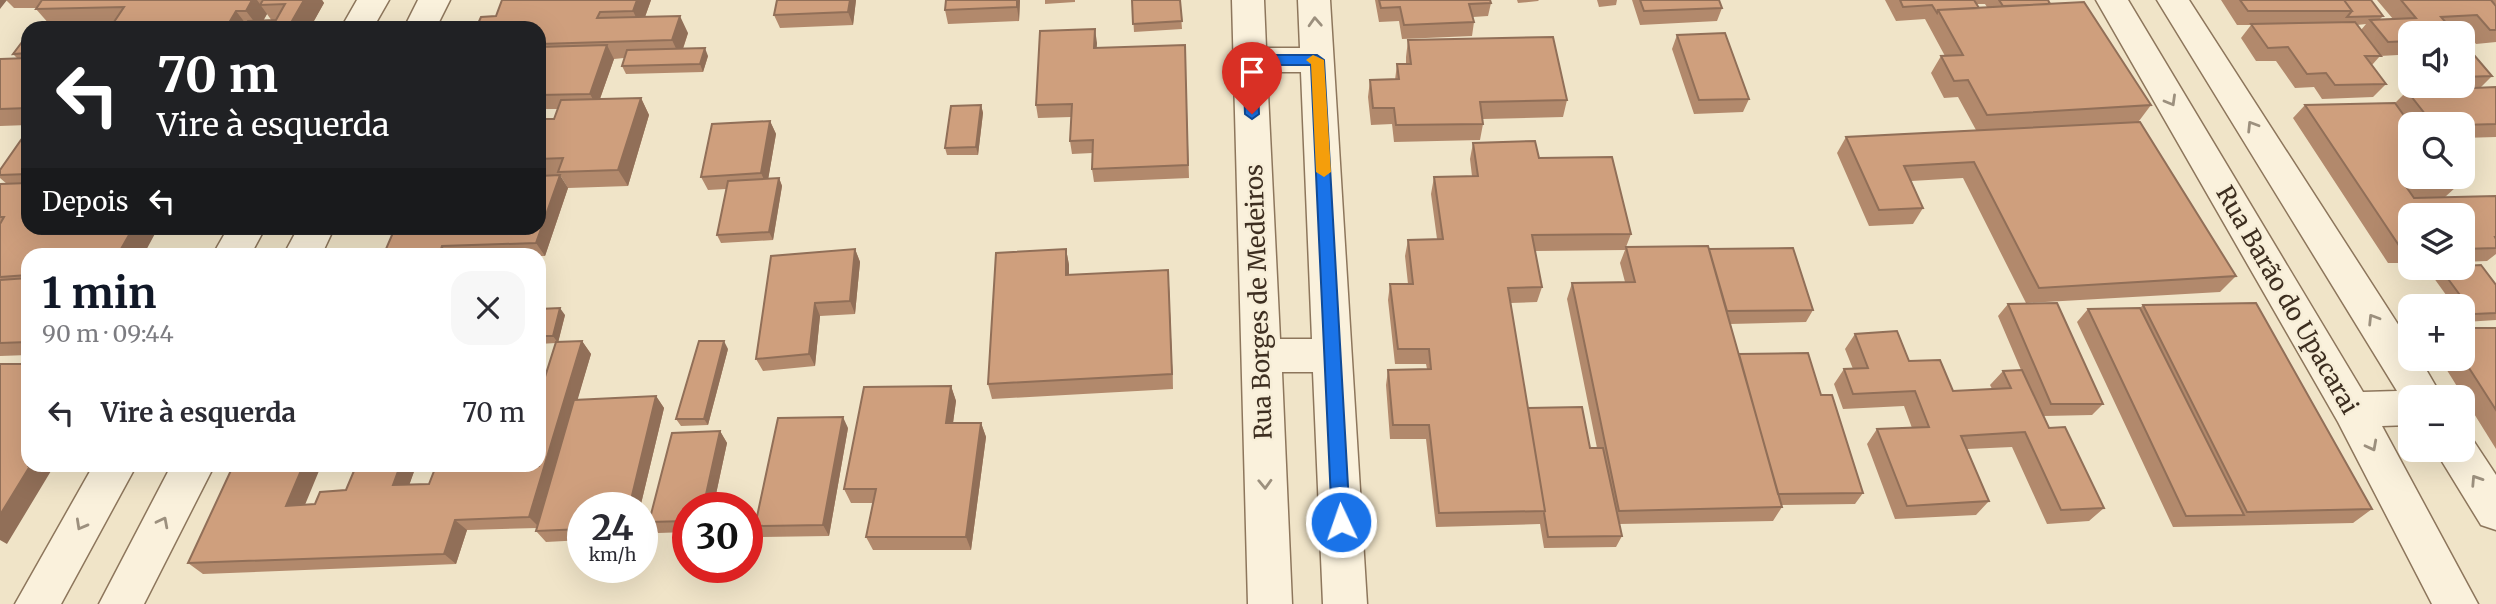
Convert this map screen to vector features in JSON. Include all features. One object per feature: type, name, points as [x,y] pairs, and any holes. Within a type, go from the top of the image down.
[{"type":"street","points":[[361,21],[373,0]]},
{"type":"street","points":[[424,21],[435,0]]},
{"type":"street","name":"Rua Borges de Medeiros","points":[[1248,0],[1270,604]]},
{"type":"street","points":[[1314,0],[1345,604]]},
{"type":"street","name":"Rua Barão do Upacarai","points":[[2112,0],[2352,410],[2456,604]]},
{"type":"street","points":[[2173,0],[2414,385]]},
{"type":"street","points":[[2139,47],[2203,48]]},
{"type":"street","points":[[1250,60],[1317,60]]},
{"type":"street","points":[[1260,355],[1334,356]]},
{"type":"street","points":[[2352,410],[2398,408]]},
{"type":"street","points":[[2464,462],[2496,511]]},
{"type":"street","points":[[37,604],[112,472]]},
{"type":"street","points":[[121,604],[189,472]]},
{"type":"building","points":[[42,0],[252,0],[246,11],[236,11],[230,21],[115,21],[124,7],[36,9]]},
{"type":"building","points":[[263,0],[304,0],[292,21],[248,21],[276,20],[285,4],[260,5]]},
{"type":"building","points":[[502,0],[637,0],[633,11],[600,12],[597,18],[680,16],[672,40],[546,44],[546,21],[479,21],[481,17],[496,16]]},
{"type":"building","points":[[777,0],[850,0],[848,12],[774,15]]},
{"type":"building","points":[[946,0],[1017,0],[1017,7],[945,10]]},
{"type":"building","points":[[1132,0],[1180,0],[1182,21],[1133,24]]},
{"type":"building","points":[[1379,0],[1490,0],[1491,3],[1469,4],[1474,22],[1404,25],[1400,7],[1381,8]]},
{"type":"building","points":[[1640,0],[1719,0],[1722,8],[1644,11]]},
{"type":"building","points":[[1900,0],[1974,0],[1979,8],[1938,10],[1937,13],[1932,5],[1903,7]]},
{"type":"building","points":[[1999,0],[2048,0],[2050,4],[2003,6]]},
{"type":"building","points":[[2240,0],[2344,0],[2352,11],[2248,11]]},
{"type":"building","points":[[2344,0],[2371,0],[2383,16],[2347,17],[2352,11]]},
{"type":"building","points":[[2401,0],[2491,0],[2496,6],[2496,30],[2490,30],[2477,15],[2441,17],[2444,21],[2398,21],[2398,42],[2388,42],[2370,20],[2416,18]]},
{"type":"building","points":[[2084,2],[2151,105],[1987,115],[1968,80],[1954,81],[1941,56],[1963,55],[1938,10]]},
{"type":"building","points":[[2355,22],[2381,56],[2365,56],[2386,84],[2335,85],[2326,73],[2307,74],[2288,47],[2268,48],[2251,24]]},
{"type":"building","points":[[1095,29],[1094,48],[1185,45],[1188,165],[1092,169],[1093,140],[1070,141],[1072,104],[1036,105],[1040,31]]},
{"type":"building","points":[[1725,33],[1749,99],[1699,100],[1677,35]]},
{"type":"building","points":[[1553,37],[1567,100],[1480,102],[1483,124],[1396,125],[1394,108],[1373,108],[1370,80],[1399,79],[1397,64],[1411,64],[1408,40]]},
{"type":"building","points":[[21,43],[21,53],[13,54]]},
{"type":"building","points":[[607,45],[590,94],[546,95],[546,47]]},
{"type":"building","points":[[705,48],[700,64],[622,66],[627,50]]},
{"type":"building","points":[[2475,56],[2492,76],[2475,77]]},
{"type":"building","points":[[21,58],[21,108],[0,109],[0,59]]},
{"type":"building","points":[[2496,87],[2496,124],[2475,125],[2475,112],[2424,112],[2413,98],[2475,98],[2475,88]]},
{"type":"building","points":[[641,98],[618,170],[558,172],[563,158],[546,159],[546,119],[554,119],[561,100]]},
{"type":"building","points":[[2395,103],[2401,112],[2398,112],[2398,189],[2408,189],[2414,198],[2496,196],[2496,248],[2475,249],[2475,203],[2398,203],[2398,244],[2305,105]]},
{"type":"building","points":[[981,105],[976,147],[945,148],[951,106]]},
{"type":"building","points":[[770,121],[761,173],[701,177],[712,124]]},
{"type":"building","points":[[2140,122],[2236,276],[2039,288],[1974,162],[1904,166],[1923,208],[1879,210],[1846,137]]},
{"type":"building","points":[[21,140],[21,174],[0,175],[0,170]]},
{"type":"building","points":[[1535,141],[1539,158],[1612,157],[1631,234],[1532,235],[1542,287],[1508,288],[1545,511],[1439,513],[1429,425],[1393,425],[1388,370],[1431,369],[1429,349],[1398,349],[1390,284],[1413,284],[1408,240],[1443,239],[1434,177],[1478,176],[1473,143]]},
{"type":"building","points":[[560,175],[546,215],[546,176]]},
{"type":"building","points":[[779,178],[769,232],[717,235],[728,181]]},
{"type":"building","points":[[21,183],[21,235],[129,235],[122,248],[21,248],[21,276],[0,277],[0,224],[4,217],[0,217],[0,184]]},
{"type":"building","points":[[392,235],[539,235],[536,243],[386,248]]},
{"type":"building","points":[[1708,246],[1782,507],[1619,511],[1572,283],[1635,282],[1626,247]]},
{"type":"building","points":[[1793,248],[1813,310],[1727,311],[1709,249]]},
{"type":"building","points":[[855,249],[850,301],[815,303],[809,354],[756,359],[771,256]]},
{"type":"building","points":[[1066,249],[1066,275],[1168,270],[1172,374],[988,384],[996,253]]},
{"type":"building","points":[[2475,265],[2481,265],[2496,285],[2496,313],[2475,314],[2475,294],[2459,294],[2449,280],[2475,280]]},
{"type":"building","points":[[21,278],[21,342],[0,343],[0,280]]},
{"type":"building","points":[[2057,303],[2103,404],[2051,404],[2008,304]]},
{"type":"building","points":[[2256,303],[2372,509],[2247,512],[2143,305]]},
{"type":"building","points":[[560,308],[553,336],[546,336],[546,309]]},
{"type":"building","points":[[2140,308],[2244,515],[2186,516],[2088,309]]},
{"type":"building","points":[[2475,328],[2496,328],[2496,410],[2471,371],[2475,371]]},
{"type":"building","points":[[1897,331],[1909,361],[1940,360],[1953,391],[2011,388],[2003,371],[2022,370],[2049,428],[2065,427],[2104,508],[2061,510],[2025,432],[1961,436],[1989,501],[1907,506],[1877,429],[1929,427],[1915,391],[1853,394],[1844,369],[1868,368],[1855,334]]},
{"type":"building","points":[[582,341],[546,461],[546,374],[556,342]]},
{"type":"building","points":[[699,341],[724,341],[704,419],[676,419]]},
{"type":"building","points":[[1808,353],[1821,395],[1832,395],[1863,493],[1778,494],[1739,354]]},
{"type":"building","points":[[0,364],[21,364],[21,472],[26,472],[0,515]]},
{"type":"building","points":[[951,386],[946,423],[981,423],[966,537],[866,537],[876,489],[844,489],[864,387]]},
{"type":"building","points":[[656,396],[633,492],[567,492],[567,530],[536,531],[574,400]]},
{"type":"building","points":[[1582,407],[1590,448],[1603,448],[1622,536],[1548,537],[1528,408]]},
{"type":"building","points":[[843,417],[823,525],[763,526],[762,492],[778,418]]},
{"type":"building","points":[[720,431],[707,492],[672,492],[672,521],[658,522],[657,492],[672,433]]},
{"type":"building","points":[[230,472],[300,472],[286,506],[315,504],[320,492],[346,490],[354,472],[398,472],[393,485],[429,484],[434,472],[543,472],[529,517],[455,520],[444,554],[188,563]]},
{"type":"slow traffic","points":[[1313,60],[1317,60],[1324,172]]},
{"type":"route","points":[[1252,114],[1250,60],[1317,60],[1341,522]]}]
